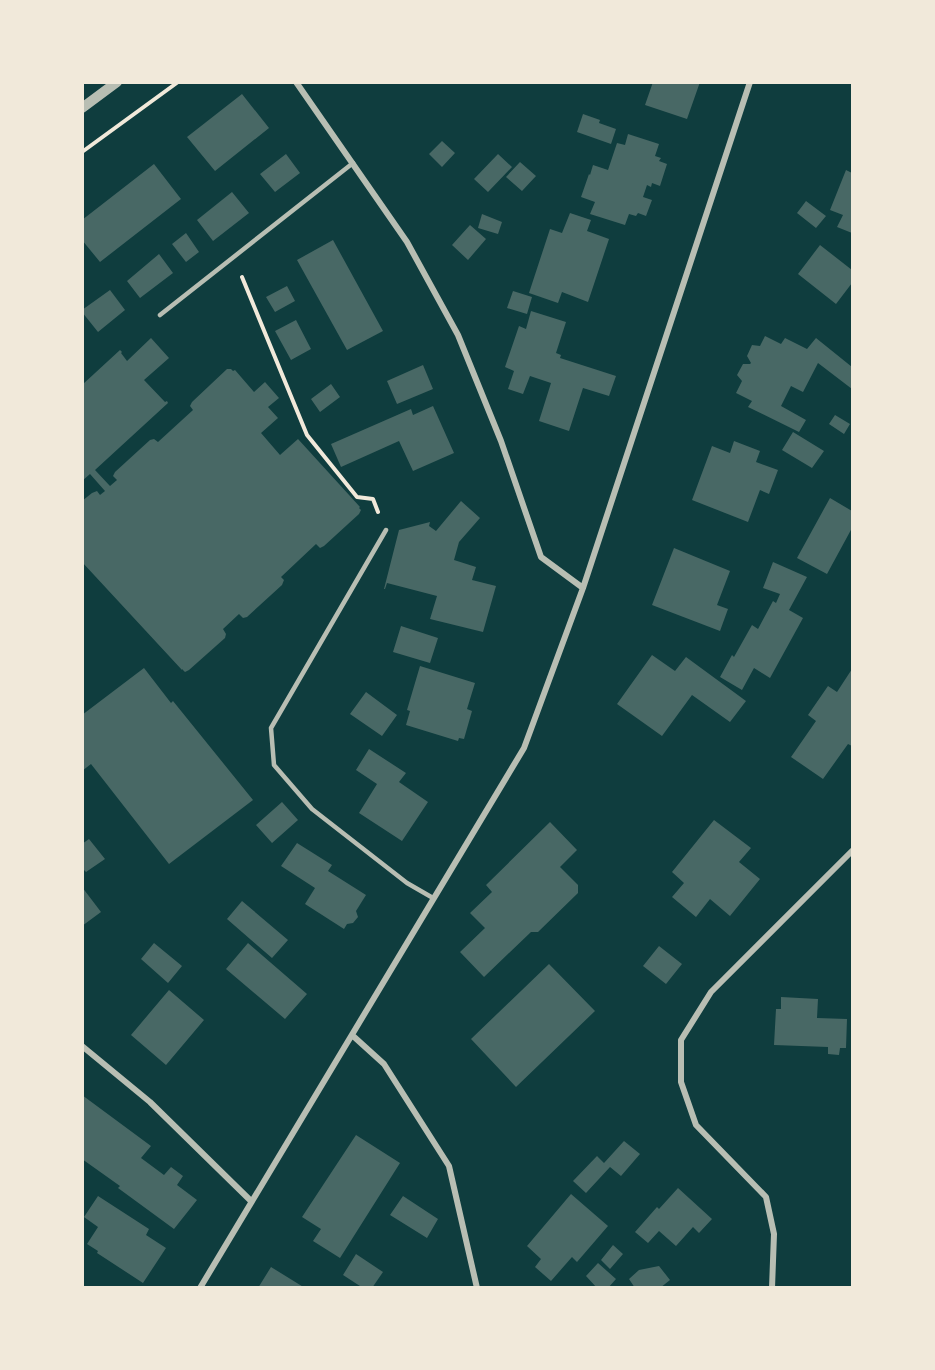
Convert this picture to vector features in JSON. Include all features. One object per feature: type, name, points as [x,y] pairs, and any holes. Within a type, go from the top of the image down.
[{"type":"street","points":[[82,108],[117,82]]},
{"type":"street","points":[[296,82],[407,242],[458,335],[501,441],[541,557],[583,588]]},
{"type":"street","points":[[200,1287],[524,748],[583,588],[750,82]]},
{"type":"street","points":[[772,1287],[774,1234],[766,1197],[696,1125],[681,1082],[681,1040],[711,992],[852,850]]},
{"type":"street","points":[[352,1035],[384,1064],[449,1166],[477,1287]]},
{"type":"street","points":[[82,1046],[150,1102],[251,1202]]},
{"type":"lane","points":[[160,315],[353,163]]},
{"type":"lane","points":[[386,530],[271,728],[274,765],[312,809],[408,883],[433,898]]},
{"type":"path","points":[[82,152],[178,82]]},
{"type":"path","points":[[234,257],[307,435],[357,497],[373,499],[386,530]]},
{"type":"building","points":[[653,82],[700,82],[687,119],[645,105]]},
{"type":"building","points":[[242,94],[269,128],[215,171],[187,137]]},
{"type":"building","points":[[583,114],[616,129],[611,144],[577,132]]},
{"type":"building","points":[[628,134],[659,144],[655,156],[661,158],[659,161],[667,164],[660,186],[652,183],[651,187],[647,185],[643,197],[652,200],[646,216],[638,213],[636,216],[629,214],[625,225],[590,214],[595,202],[581,197],[593,165],[608,170],[617,143],[625,145]]},
{"type":"building","points":[[442,141],[455,153],[442,167],[429,154]]},
{"type":"building","points":[[286,154],[300,173],[275,192],[260,174]]},
{"type":"building","points":[[498,154],[512,167],[488,192],[474,179]]},
{"type":"building","points":[[520,162],[536,176],[522,191],[506,177]]},
{"type":"building","points":[[154,164],[181,199],[100,262],[82,240],[82,220]]},
{"type":"building","points":[[846,170],[852,173],[852,233],[837,227],[843,215],[830,210]]},
{"type":"building","points":[[232,192],[249,213],[213,241],[197,220]]},
{"type":"building","points":[[806,201],[826,216],[816,228],[797,213]]},
{"type":"building","points":[[570,213],[591,220],[587,231],[609,239],[588,302],[562,292],[558,303],[529,293],[550,229],[562,233]]},
{"type":"building","points":[[482,214],[502,222],[498,234],[478,228]]},
{"type":"building","points":[[470,225],[486,239],[468,260],[452,245]]},
{"type":"building","points":[[186,233],[199,252],[186,262],[172,244]]},
{"type":"building","points":[[333,240],[383,331],[347,350],[297,260]]},
{"type":"building","points":[[820,245],[852,270],[852,283],[836,304],[798,274]]},
{"type":"building","points":[[159,254],[173,273],[140,298],[127,281]]},
{"type":"building","points":[[287,286],[295,301],[275,312],[266,297]]},
{"type":"building","points":[[110,290],[125,310],[98,332],[82,310]]},
{"type":"building","points":[[513,291],[532,297],[527,314],[507,308]]},
{"type":"building","points":[[531,311],[566,322],[556,353],[561,355],[560,358],[616,376],[609,396],[583,388],[569,431],[539,421],[551,383],[530,376],[523,394],[508,389],[514,371],[505,367],[519,326],[526,329]]},
{"type":"building","points":[[296,320],[311,349],[291,360],[275,331]]},
{"type":"building","points":[[765,336],[781,344],[785,338],[807,349],[816,338],[852,367],[852,389],[818,363],[803,392],[791,386],[781,406],[806,420],[799,432],[748,407],[752,401],[736,393],[742,381],[737,375],[743,364],[751,363],[747,356],[752,345],[760,346]]},
{"type":"building","points":[[151,338],[169,358],[144,380],[168,403],[95,470],[110,486],[117,480],[113,476],[115,472],[150,440],[154,439],[158,442],[193,410],[190,406],[192,402],[227,369],[231,369],[235,370],[254,392],[265,382],[279,398],[268,407],[278,418],[261,433],[280,455],[298,439],[361,510],[324,546],[320,548],[316,544],[281,577],[284,580],[282,585],[247,617],[243,618],[239,614],[223,629],[226,634],[225,638],[185,672],[82,562],[82,501],[92,493],[97,491],[100,495],[105,491],[90,474],[82,481],[82,385],[120,350],[127,361]]},
{"type":"building","points":[[423,365],[433,389],[397,404],[387,381]]},
{"type":"building","points":[[331,384],[340,397],[320,412],[311,399]]},
{"type":"building","points":[[433,406],[454,453],[413,471],[399,441],[341,467],[331,444],[411,409],[413,415]]},
{"type":"building","points":[[835,415],[850,424],[844,434],[829,424]]},
{"type":"building","points":[[793,432],[824,451],[812,468],[782,450]]},
{"type":"building","points":[[734,441],[760,451],[756,462],[778,470],[769,494],[760,490],[748,522],[692,500],[712,446],[730,453]]},
{"type":"building","points":[[830,498],[852,511],[852,528],[827,574],[797,558]]},
{"type":"building","points":[[461,501],[480,518],[459,542],[454,560],[476,567],[472,580],[496,586],[483,632],[430,619],[437,596],[387,583],[384,589],[399,530],[430,522],[429,526],[436,531]]},
{"type":"building","points":[[674,548],[730,571],[717,605],[728,609],[720,631],[652,605]]},
{"type":"building","points":[[773,562],[807,577],[789,610],[803,618],[770,678],[754,668],[742,690],[720,677],[752,625],[758,629],[773,601],[776,603],[780,594],[763,588]]},
{"type":"building","points":[[401,626],[438,638],[430,663],[393,652]]},
{"type":"building","points":[[652,655],[675,671],[686,657],[746,701],[730,722],[692,695],[662,736],[617,704]]},
{"type":"building","points":[[420,666],[475,683],[467,709],[472,711],[464,739],[459,738],[458,741],[406,725],[410,711],[407,710]]},
{"type":"building","points":[[144,668],[253,800],[169,864],[91,764],[82,771],[82,715]]},
{"type":"building","points":[[852,669],[852,746],[848,744],[823,779],[791,757],[816,721],[808,715],[828,686],[837,692]]},
{"type":"building","points":[[366,692],[397,715],[382,736],[350,714]]},
{"type":"building","points":[[369,749],[406,773],[399,782],[428,802],[402,841],[359,813],[377,784],[356,770]]},
{"type":"building","points":[[282,802],[298,820],[272,843],[256,825]]},
{"type":"building","points":[[714,820],[751,848],[739,862],[760,879],[730,916],[710,899],[696,917],[672,897],[684,883],[672,872]]},
{"type":"building","points":[[550,822],[577,850],[560,867],[578,885],[578,893],[538,932],[531,932],[484,977],[460,952],[485,928],[470,913],[492,892],[486,885]]},
{"type":"building","points":[[89,839],[105,859],[86,872],[82,868],[82,844]]},
{"type":"building","points":[[297,843],[332,865],[328,871],[366,895],[356,911],[358,917],[353,923],[347,924],[344,929],[305,904],[315,888],[281,866]]},
{"type":"building","points":[[82,887],[101,912],[82,926]]},
{"type":"building","points":[[242,901],[288,940],[272,958],[227,919]]},
{"type":"building","points":[[154,943],[182,966],[168,983],[141,959]]},
{"type":"building","points":[[248,943],[307,994],[285,1019],[226,969]]},
{"type":"building","points":[[659,946],[682,964],[666,984],[643,966]]},
{"type":"building","points":[[549,964],[595,1011],[516,1087],[471,1039]]},
{"type":"building","points":[[169,990],[204,1020],[166,1065],[131,1035]]},
{"type":"building","points":[[781,997],[818,999],[817,1018],[847,1019],[846,1048],[840,1048],[839,1055],[828,1054],[828,1047],[774,1045],[776,1009],[781,1009]]},
{"type":"building","points":[[82,1095],[151,1146],[141,1158],[164,1175],[171,1167],[183,1176],[177,1185],[197,1200],[174,1229],[82,1159]]},
{"type":"building","points":[[356,1135],[400,1163],[340,1258],[313,1241],[321,1229],[302,1217]]},
{"type":"building","points":[[624,1141],[640,1154],[621,1176],[610,1167],[586,1193],[573,1181],[597,1156],[604,1163]]},
{"type":"building","points":[[678,1188],[712,1219],[699,1233],[693,1227],[676,1246],[659,1231],[648,1243],[635,1232]]},
{"type":"building","points":[[571,1194],[608,1226],[577,1262],[572,1257],[551,1281],[535,1267],[541,1259],[527,1246]]},
{"type":"building","points":[[98,1196],[149,1229],[146,1235],[166,1248],[143,1283],[87,1244],[98,1227],[84,1217]]},
{"type":"building","points":[[403,1196],[438,1219],[427,1238],[390,1215]]},
{"type":"building","points":[[613,1245],[623,1254],[610,1269],[601,1260]]},
{"type":"building","points":[[356,1254],[383,1272],[372,1288],[363,1288],[343,1275]]},
{"type":"building","points":[[598,1263],[616,1279],[608,1288],[597,1288],[586,1276]]},
{"type":"building","points":[[659,1266],[670,1280],[660,1288],[635,1288],[629,1279],[639,1270]]},
{"type":"building","points":[[271,1267],[305,1288],[258,1288]]}]
